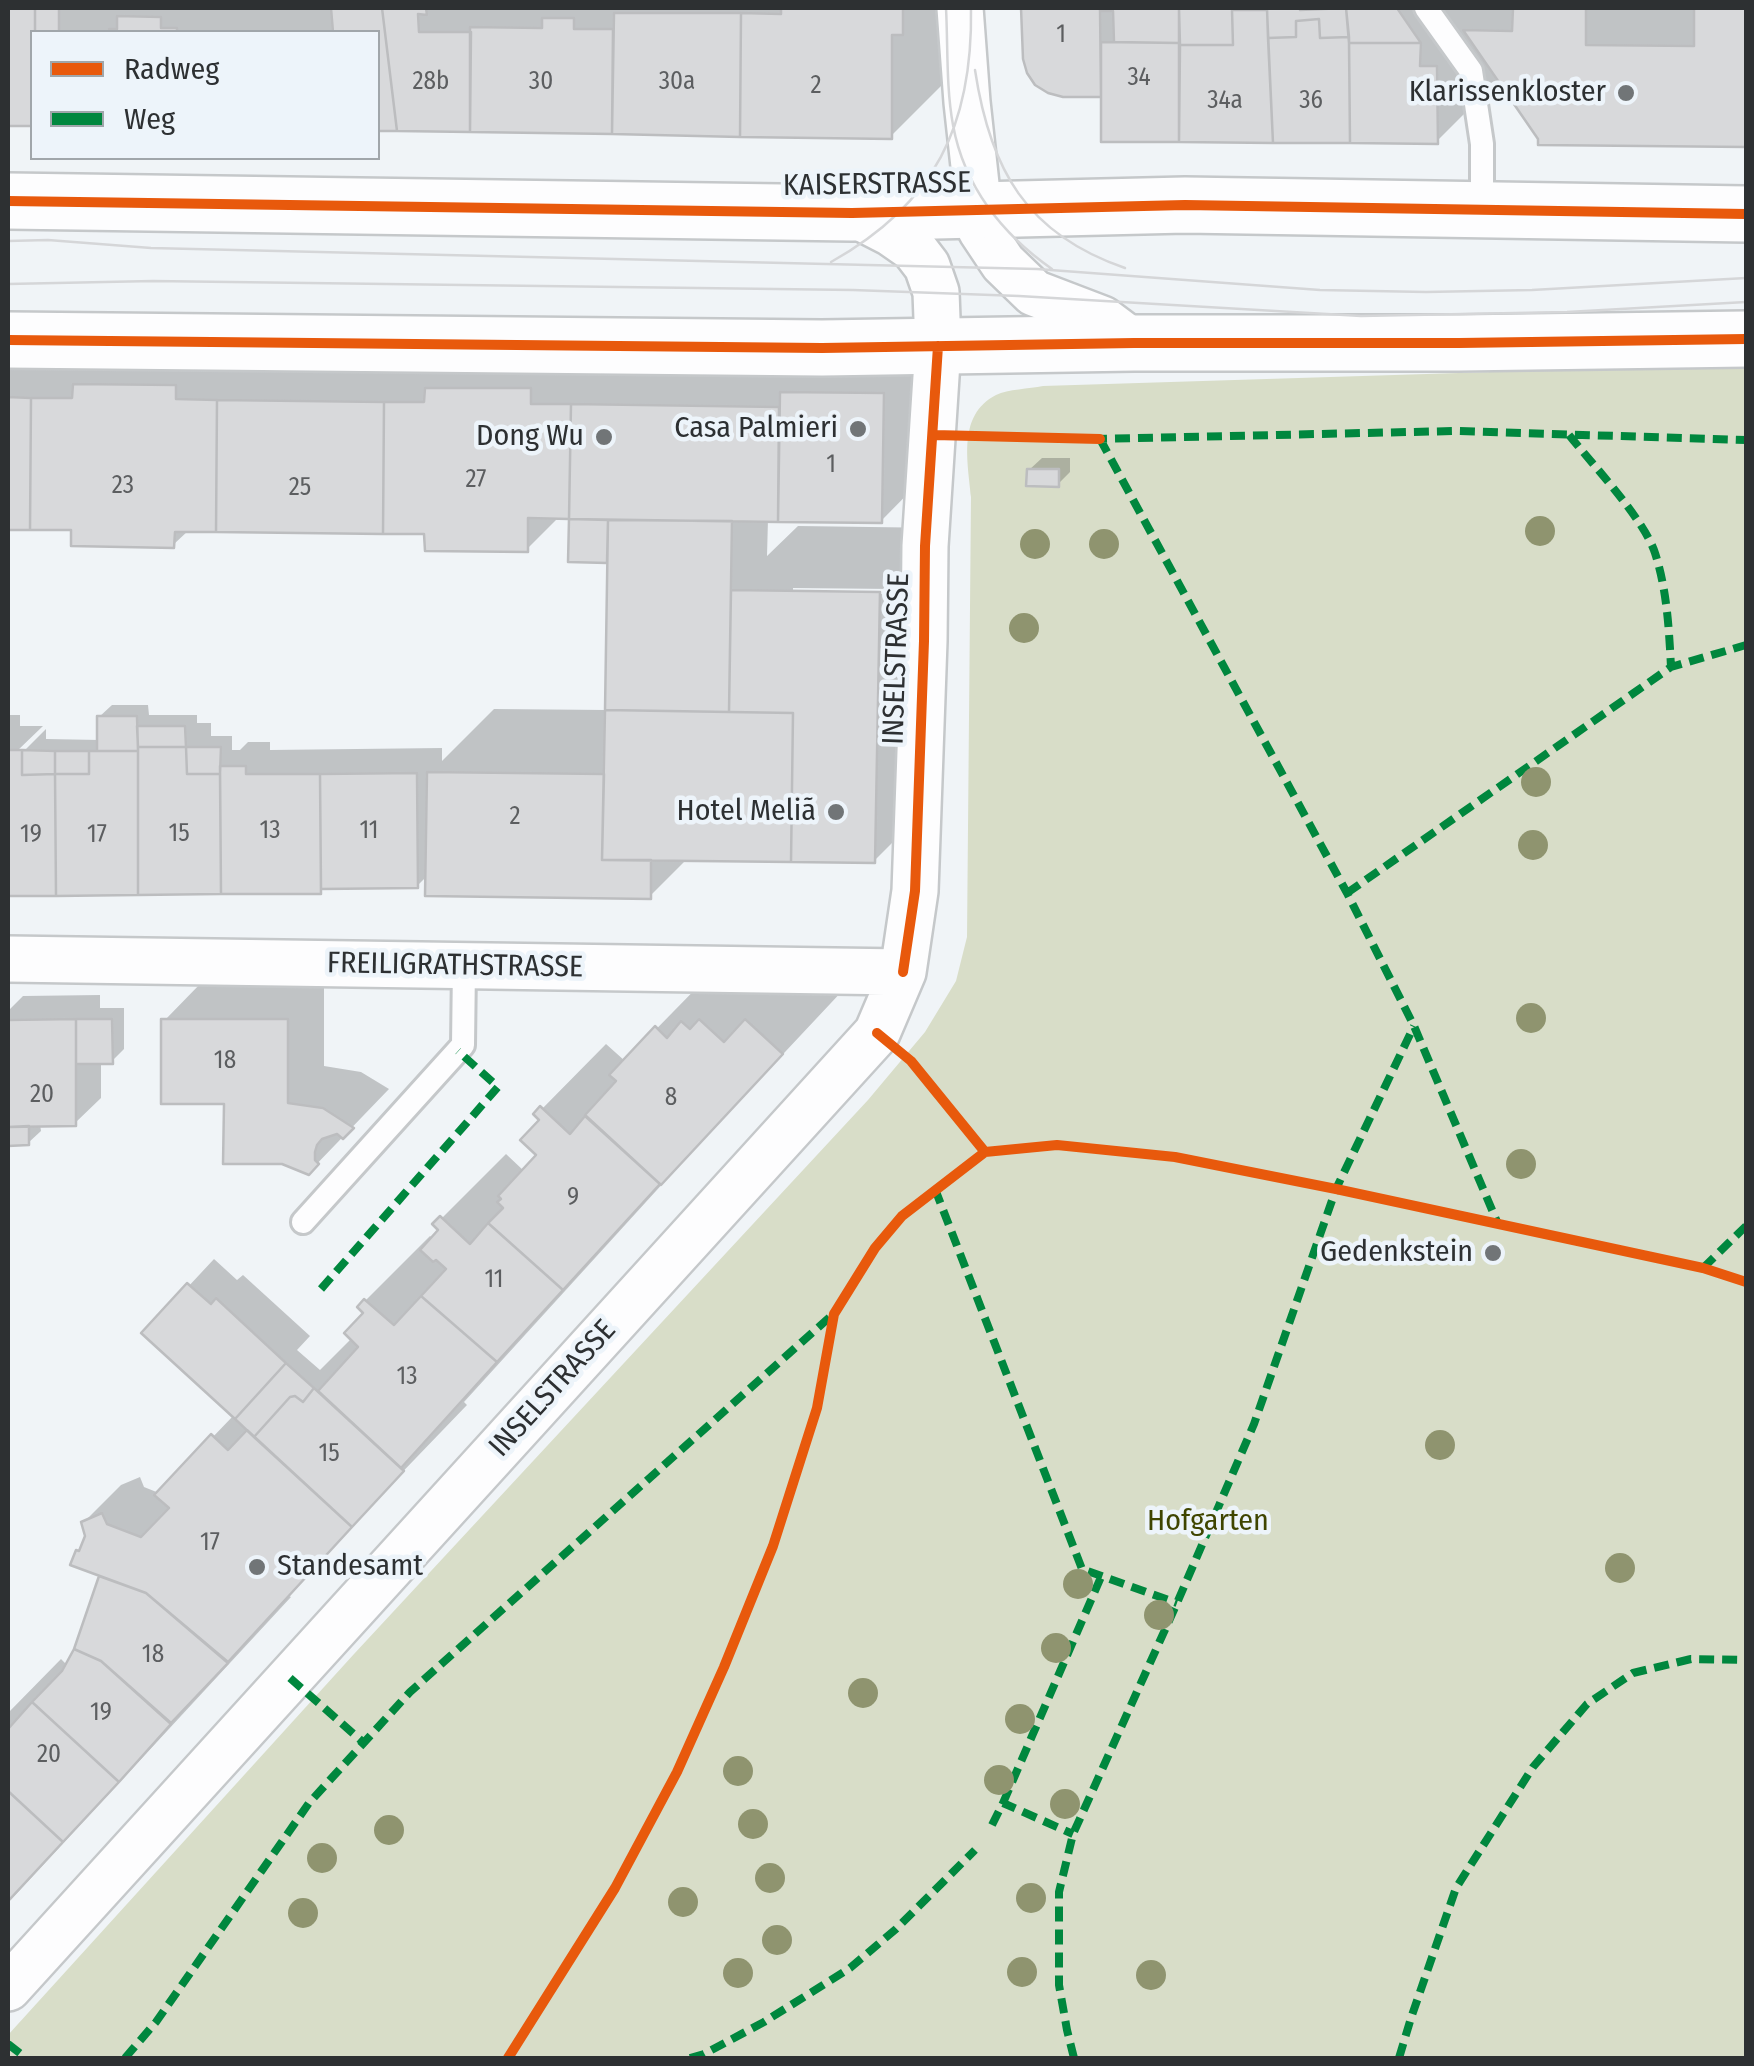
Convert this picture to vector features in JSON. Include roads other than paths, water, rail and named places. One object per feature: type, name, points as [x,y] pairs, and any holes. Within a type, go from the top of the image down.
[{"type":"main road","name":"KAISERSTRASSE","points":[[8,201],[852,213],[1185,205],[1746,214]]},
{"type":"main road","points":[[8,340],[822,348],[1746,339]]},
{"type":"street","points":[[960,8],[981,230],[1003,262],[1034,293],[1102,319],[1134,343]]},
{"type":"street","name":"INSELSTRASSE","points":[[8,1988],[877,1033],[903,972],[915,891],[925,546],[938,346],[936,292],[927,266],[914,249],[852,213]]},
{"type":"street","name":"FREILIGRATHSTRASSE","points":[[8,960],[903,972]]},
{"type":"lane","points":[[1426,8],[1470,71],[1482,144],[1482,209]]},
{"type":"lane","points":[[303,1222],[463,1045],[464,966]]},
{"type":"tram line","points":[[946,8],[951,111],[966,168],[1002,224],[1052,269]]},
{"type":"tram line","points":[[831,262],[897,214],[922,187],[941,157],[965,89],[971,8]]},
{"type":"tram line","points":[[975,70],[991,138],[1018,193],[1062,237],[1125,268]]},
{"type":"tram line","points":[[8,241],[151,248],[1037,269],[1320,290],[1532,290],[1746,278]]},
{"type":"tram line","points":[[8,284],[153,281],[853,290],[1361,316],[1567,312],[1746,302]]},
{"type":"place","name":"Klarissenkloster","points":[[1626,93]]},
{"type":"place","name":"Casa Palmieri","points":[[858,429]]},
{"type":"place","name":"Dong Wu","points":[[604,437]]},
{"type":"place","name":"Hotel Meliã","points":[[836,812]]},
{"type":"place","name":"Gedenkstein","points":[[1493,1253]]},
{"type":"place","name":"Standesamt","points":[[257,1567]]},
{"type":"park label","name":"Hofgarten","points":[[1208,1522]]}]
